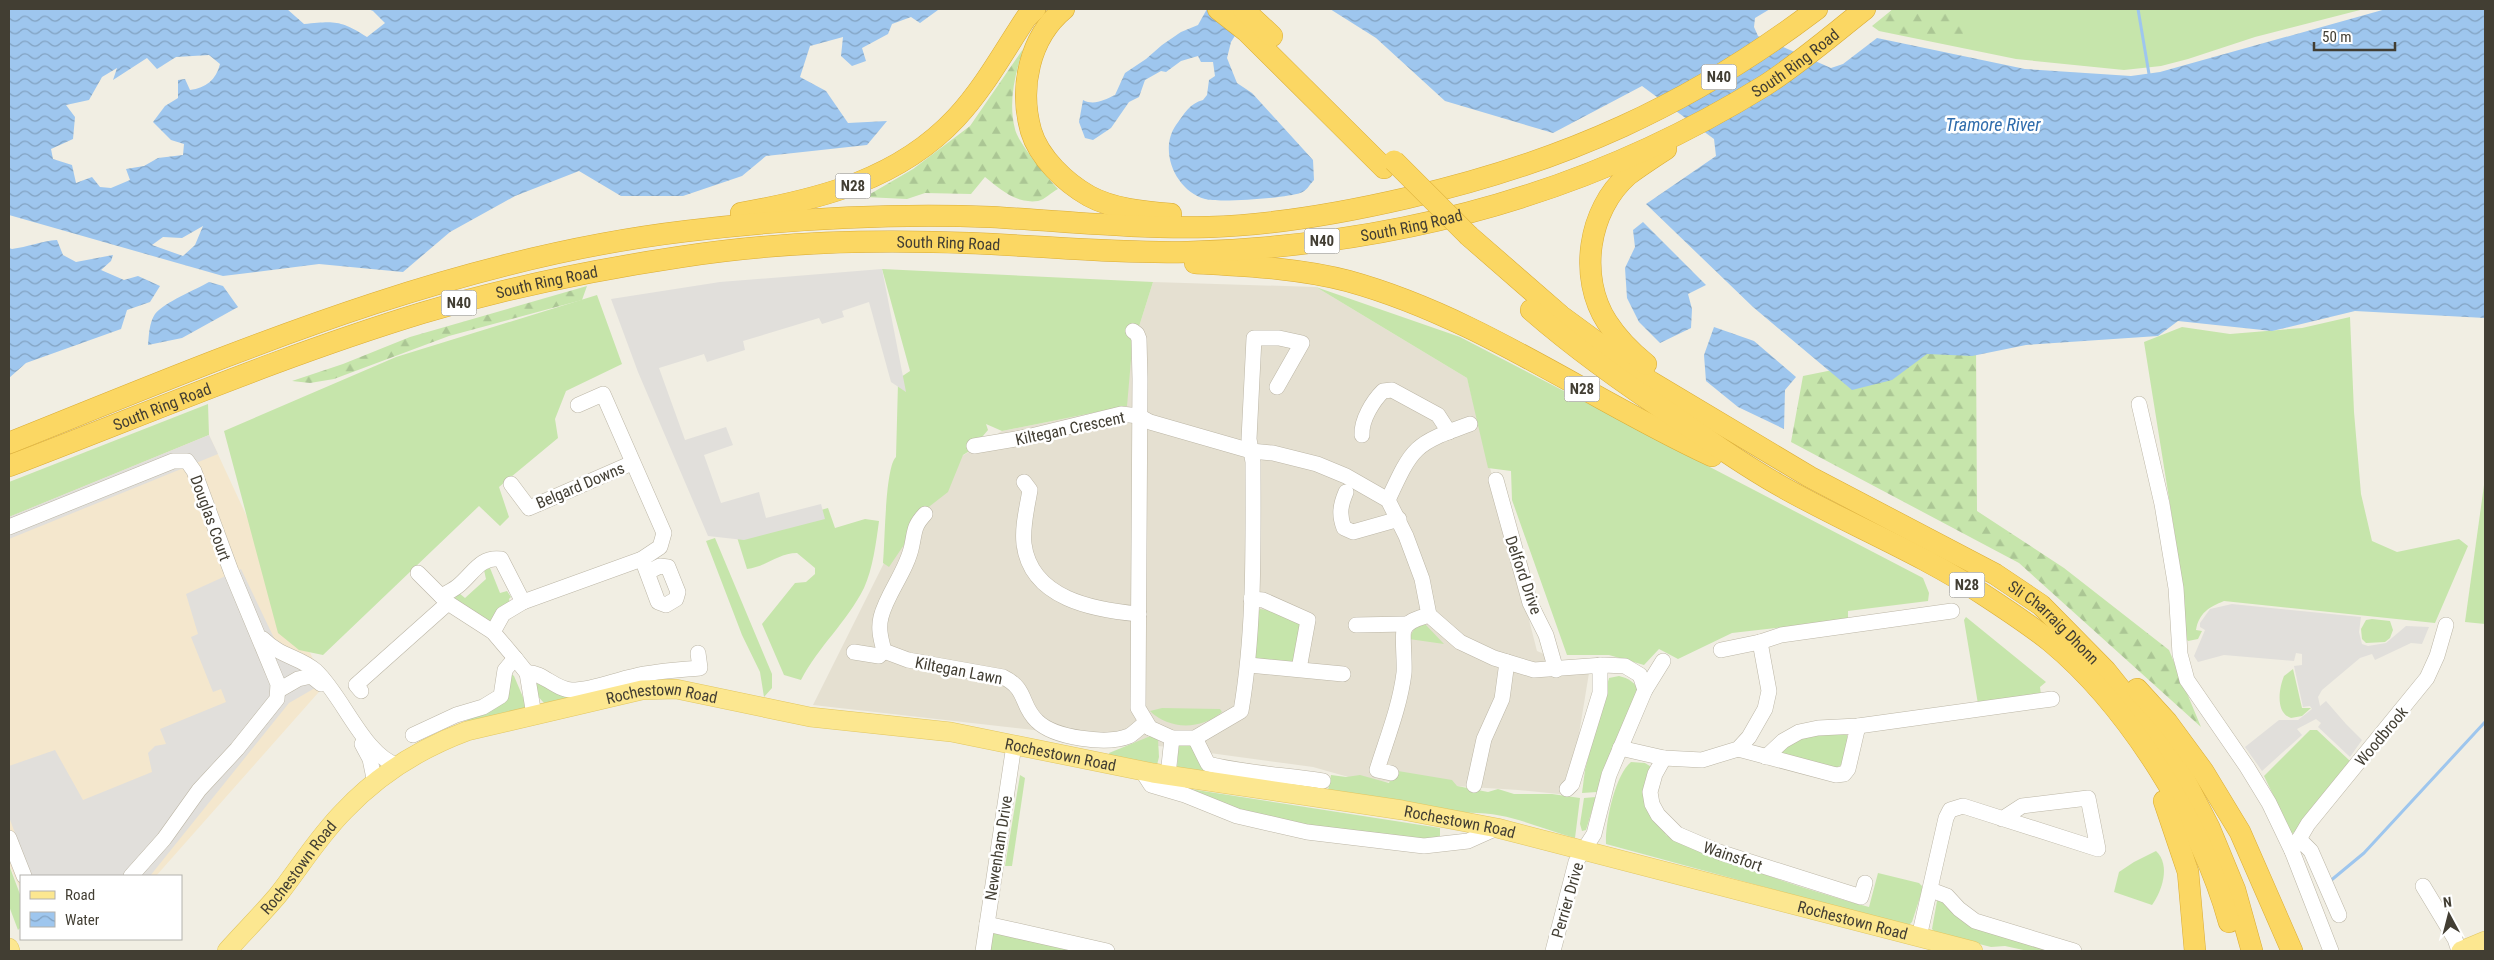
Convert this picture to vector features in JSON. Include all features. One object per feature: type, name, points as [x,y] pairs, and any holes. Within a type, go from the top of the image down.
[{"type":"highway","name":"N28","points":[[600,244],[687,222],[802,202],[852,187],[880,175],[915,154],[957,117],[981,86],[1026,18],[1035,9]]},
{"type":"highway","points":[[1064,9],[1044,30],[1032,54],[1026,78],[1027,104],[1032,132],[1042,152],[1070,183],[1090,196],[1116,206],[1152,213],[1192,215],[1334,214]]},
{"type":"highway","name":"N28","points":[[1218,9],[1247,19],[1463,238],[1520,300],[1603,368],[1777,484]]},
{"type":"highway","name":"South Ring Road","points":[[9,443],[331,317],[392,296],[502,265],[600,244],[684,231],[854,216],[990,217],[1156,227],[1211,227],[1281,222],[1334,214],[1445,189],[1541,160],[1582,145],[1660,110],[1700,89],[1776,40],[1818,9]]},
{"type":"highway","name":"South Ring Road","points":[[9,466],[342,339],[423,313],[500,292],[571,276],[682,256],[776,247],[933,242],[1184,252],[1281,247],[1373,235],[1476,212],[1587,175],[1696,128],[1768,83],[1865,9]]},
{"type":"highway","points":[[1696,128],[1628,176],[1606,201],[1594,231],[1589,260],[1594,291],[1606,321],[1628,349],[1718,423]]},
{"type":"highway","name":"N28","points":[[1463,238],[1561,316],[1651,382],[1718,423]]},
{"type":"highway","name":"N28","points":[[933,242],[1099,260],[1259,266],[1347,281],[1433,311],[1707,454],[1777,484]]},
{"type":"highway","name":"Sli Charraig Dhonn","points":[[1718,423],[1810,477],[1995,574],[2041,605],[2106,671],[2142,716],[2178,767],[2209,827],[2235,890],[2252,951]]},
{"type":"highway","name":"Sli Charraig Dhonn","points":[[1777,484],[1983,594],[2051,642],[2099,691],[2128,725],[2173,792],[2200,844],[2223,902],[2236,951]]},
{"type":"highway","points":[[2041,605],[2066,622],[2114,663],[2167,722],[2203,771],[2240,832],[2292,951]]},
{"type":"highway","points":[[2128,725],[2168,808],[2188,872],[2195,951]]},
{"type":"main road","name":"Rochestown Road","points":[[227,951],[279,894],[338,817],[375,782],[399,766],[452,737],[491,724],[642,690],[676,689],[810,717],[950,732],[1142,771],[1402,810],[1497,828],[1973,951]]},
{"type":"main road","points":[[2460,951],[2485,940]]},
{"type":"street","points":[[1133,331],[1137,334],[1138,339],[1138,708],[1150,728],[1172,738],[1195,738],[1241,711],[1248,665],[1251,598],[1253,467],[1249,429],[1254,338],[1279,338],[1302,343],[1277,387]]},
{"type":"street","points":[[1362,435],[1362,427],[1376,398],[1383,390],[1392,390],[1438,415],[1449,432]]},
{"type":"street","name":"Belgard Downs","points":[[493,632],[504,614],[523,602],[645,566],[660,548],[664,533],[603,394],[578,405]]},
{"type":"street","points":[[2140,404],[2162,504],[2176,588],[2180,654],[2187,680],[2247,767],[2296,845],[2331,951]]},
{"type":"street","name":"Kiltegan Crescent","points":[[974,446],[1027,437],[1121,414],[1139,416],[1150,422],[1251,451]]},
{"type":"street","points":[[1388,500],[1413,452],[1428,440],[1470,424]]},
{"type":"street","points":[[1251,451],[1316,464],[1346,476],[1388,500],[1399,519],[1422,579],[1429,615],[1460,642],[1507,662],[1534,670],[1556,670],[1600,665],[1625,666],[1640,675],[1645,690]]},
{"type":"street","name":"Douglas Court","points":[[9,527],[173,460],[187,461],[194,472],[231,571],[260,637],[278,695]]},
{"type":"street","name":"Belgard Downs","points":[[511,484],[528,508],[632,463]]},
{"type":"street","name":"Delford Drive","points":[[1496,480],[1530,603],[1546,635],[1556,670]]},
{"type":"street","points":[[1024,482],[1030,490],[1024,544],[1027,559],[1037,577],[1052,590],[1084,606],[1139,614]]},
{"type":"street","points":[[1346,492],[1340,505],[1340,518],[1344,528],[1353,532],[1399,519]]},
{"type":"street","points":[[854,652],[879,656],[884,651],[879,632],[882,615],[899,581],[912,547],[915,525],[924,514]]},
{"type":"street","points":[[361,691],[356,685],[460,585],[474,567],[493,558],[502,559],[523,602]]},
{"type":"street","points":[[418,573],[444,600],[493,632],[515,658],[527,673],[534,715]]},
{"type":"street","points":[[1251,598],[1263,600],[1308,620],[1299,669]]},
{"type":"street","points":[[1721,650],[1760,642],[1780,635],[1952,611]]},
{"type":"street","points":[[1391,773],[1377,770],[1401,692],[1406,650],[1403,632],[1408,624],[1416,618],[1429,615]]},
{"type":"street","points":[[1356,625],[1408,624]]},
{"type":"street","name":"Woodbrook","points":[[2296,845],[2341,782],[2427,678],[2438,656],[2446,625]]},
{"type":"street","points":[[260,637],[277,652],[314,670],[352,717],[375,753],[399,766]]},
{"type":"street","points":[[1738,750],[1749,736],[1765,708],[1770,691],[1760,642]]},
{"type":"street","name":"Kiltegan Lawn","points":[[884,651],[894,657],[1004,677],[1016,683],[1028,710],[1038,722],[1061,733],[1080,738],[1118,739],[1130,735],[1144,724],[1150,728]]},
{"type":"street","points":[[527,673],[532,672],[556,686],[570,690],[588,689],[650,672],[700,668],[698,653]]},
{"type":"street","points":[[413,735],[456,715],[483,708],[501,696],[505,670],[515,658]]},
{"type":"street","name":"Perrier Drive","points":[[1553,951],[1576,862],[1594,834],[1609,774],[1645,690],[1662,661]]},
{"type":"street","points":[[1474,785],[1484,740],[1502,699],[1507,662]]},
{"type":"street","points":[[1248,665],[1343,674]]},
{"type":"street","points":[[1567,788],[1572,784],[1600,693],[1600,665]]},
{"type":"street","points":[[132,875],[164,839],[199,790],[237,749],[278,695],[298,679],[311,676],[316,679],[348,719],[370,759],[375,782]]},
{"type":"street","points":[[1766,757],[1784,741],[1799,732],[1818,728],[1858,726],[2052,699]]},
{"type":"street","points":[[1620,748],[1664,758],[1702,760],[1738,750],[1836,775],[1844,774],[1848,769],[1858,726]]},
{"type":"street","points":[[1168,775],[1172,738]]},
{"type":"street","points":[[1195,738],[1208,764],[1230,770],[1249,770],[1323,781]]},
{"type":"street","name":"Newenham Drive","points":[[983,951],[1014,745]]},
{"type":"street","name":"Wainsfort","points":[[1664,758],[1655,774],[1650,792],[1652,804],[1658,815],[1676,834],[1719,852],[1861,897],[1865,883]]},
{"type":"street","points":[[1142,771],[1151,785],[1186,795],[1237,816],[1307,832],[1424,846],[1468,841],[1497,828]]},
{"type":"street","points":[[1919,937],[1946,818],[1950,810],[1963,806],[2002,819],[2011,822],[2098,849],[2088,798],[2022,806],[2002,819]]},
{"type":"street","points":[[9,838],[24,875]]},
{"type":"street","points":[[2296,845],[2311,850],[2339,915]]},
{"type":"street","points":[[2423,886],[2460,951]]},
{"type":"street","points":[[1930,890],[1947,896],[1959,909],[1975,921],[2074,951]]},
{"type":"street","points":[[987,924],[1107,951]]},
{"type":"shaded area","points":[[882,269],[906,392],[891,382],[869,302],[842,311],[844,317],[822,324],[819,318],[743,341],[745,350],[707,362],[704,354],[659,368],[685,440],[726,427],[733,445],[704,455],[721,503],[759,492],[766,518],[821,504],[825,519],[744,540],[708,536],[638,372],[611,299],[720,282]]},
{"type":"shaded area","points":[[1153,282],[1316,287],[1467,378],[1537,651],[1589,673],[1569,795],[1359,780],[1313,767],[1078,735],[813,705],[889,553],[935,473],[1002,431],[1126,406],[1132,349]]},
{"type":"shaded area","points":[[209,435],[325,685],[157,875],[20,875],[20,889],[9,864],[9,510]]},
{"type":"shaded area","points":[[209,435],[218,454],[9,539],[9,517]]},
{"type":"shaded area","points":[[241,569],[274,638],[302,658],[315,688],[289,703],[151,875],[31,875],[9,817],[9,766],[55,750],[83,800],[152,772],[148,753],[155,746],[166,744],[160,729],[226,702],[221,689],[213,692],[191,637],[198,634],[186,594]]},
{"type":"shaded area","points":[[2232,604],[2361,617],[2359,632],[2362,644],[2368,646],[2386,643],[2406,626],[2429,627],[2422,644],[2411,643],[2375,660],[2372,654],[2360,658],[2322,690],[2318,697],[2320,706],[2326,701],[2362,740],[2350,757],[2318,727],[2321,723],[2316,719],[2297,729],[2302,735],[2262,771],[2245,747],[2279,720],[2298,720],[2312,709],[2310,706],[2303,707],[2294,666],[2302,665],[2302,654],[2296,653],[2294,661],[2224,655],[2198,662],[2194,656],[2205,630],[2200,627],[2200,623],[2210,609]]},
{"type":"green space","points":[[1893,9],[2364,9],[2255,37],[2161,66],[2124,70],[2016,59],[1879,31],[1872,26]]},
{"type":"green space","points":[[1893,9],[1963,9],[1963,36],[1932,38],[1893,32],[1876,25]]},
{"type":"green space","points":[[1023,49],[1012,99],[1015,129],[1027,151],[1058,189],[1038,201],[1023,200],[1009,195],[985,177],[971,194],[925,193],[907,199],[865,197],[913,169],[970,126]]},
{"type":"green space","points":[[882,269],[1153,282],[1132,349],[1127,406],[1002,431],[986,424],[988,430],[971,450],[963,455],[948,492],[921,513],[910,536],[889,567],[883,563],[888,490],[892,464],[896,457],[898,383],[901,377],[910,371]]},
{"type":"green space","points":[[587,286],[582,300],[449,336],[334,379],[310,383],[292,381],[343,364],[410,337]]},
{"type":"green space","points":[[1316,287],[1460,337],[1923,578],[1929,593],[1928,601],[1848,611],[1848,620],[1732,633],[1678,659],[1659,649],[1644,665],[1609,655],[1567,655],[1512,500],[1511,471],[1488,468],[1467,378]]},
{"type":"green space","points":[[597,295],[622,364],[566,391],[555,419],[558,438],[499,487],[509,517],[500,526],[479,506],[323,655],[299,650],[278,633],[224,431],[396,357]]},
{"type":"green space","points":[[2350,317],[2354,412],[2361,494],[2372,541],[2397,552],[2459,539],[2468,546],[2435,623],[2224,601],[2209,608],[2202,615],[2196,630],[2202,631],[2198,639],[2188,641],[2185,637],[2184,592],[2144,342],[2182,327],[2230,334],[2302,328]]},
{"type":"green space","points":[[1976,341],[1977,511],[2064,568],[2169,650],[2201,727],[2019,563],[1791,442],[1803,376]]},
{"type":"green space","points":[[208,404],[209,435],[9,517],[9,482]]},
{"type":"green space","points":[[2485,478],[2485,624],[2465,622]]},
{"type":"green space","points":[[828,508],[835,528],[865,519],[879,521],[875,547],[870,572],[864,588],[801,680],[784,675],[762,624],[795,583],[806,582],[815,574],[815,568],[797,553],[784,555],[760,566],[747,569],[736,534]]},
{"type":"green space","points":[[715,538],[772,674],[772,688],[764,697],[760,672],[742,635],[706,541]]},
{"type":"green space","points":[[490,568],[500,593],[507,591],[511,597],[509,599],[510,604],[487,627],[454,599],[459,593],[465,598],[486,579],[484,570]]},
{"type":"green space","points":[[1260,609],[1279,612],[1298,620],[1303,630],[1292,665],[1254,660],[1257,616]]},
{"type":"green space","points":[[1966,617],[2046,682],[2040,687],[2041,695],[1978,704],[1964,620]]},
{"type":"green space","points":[[2366,620],[2390,621],[2393,630],[2390,638],[2385,642],[2366,643],[2362,639],[2361,629]]},
{"type":"green space","points":[[1425,624],[1444,644],[1409,639],[1414,629]]},
{"type":"green space","points":[[2293,669],[2302,708],[2311,708],[2302,716],[2291,718],[2282,711],[2280,693],[2284,676]]},
{"type":"green space","points":[[509,672],[514,676],[528,709],[462,723],[498,703]]},
{"type":"green space","points":[[529,675],[548,688],[570,698],[544,703],[534,692]]},
{"type":"green space","points":[[1619,676],[1632,681],[1638,692],[1597,792],[1582,793],[1585,770],[1609,678]]},
{"type":"green space","points":[[1162,708],[1220,709],[1222,712],[1205,722],[1185,725],[1166,722],[1150,711]]},
{"type":"green space","points":[[2310,730],[2317,730],[2350,761],[2305,822],[2292,834],[2264,776]]},
{"type":"green space","points":[[1833,731],[1847,735],[1848,740],[1846,754],[1841,765],[1833,770],[1780,754],[1781,749],[1794,739]]},
{"type":"green space","points":[[1153,735],[1158,739],[1159,757],[1157,765],[1110,758],[1109,753]]},
{"type":"green space","points":[[1179,740],[1192,746],[1214,773],[1177,768]]},
{"type":"green space","points":[[1631,762],[1645,763],[1653,768],[1658,815],[1666,835],[1766,875],[1869,907],[1878,873],[1919,883],[1922,886],[1922,891],[1912,922],[1908,926],[1606,844],[1607,824],[1612,800],[1620,777]]},
{"type":"green space","points":[[1398,771],[1452,780],[1457,786],[1488,792],[1498,789],[1514,794],[1552,794],[1580,798],[1575,838],[1507,817],[1463,813],[1328,790],[1331,775],[1346,777],[1360,775],[1389,783],[1393,773]]},
{"type":"green space","points":[[1020,775],[1025,778],[1012,866],[1005,866]]},
{"type":"green space","points":[[1190,789],[1440,828],[1440,836],[1420,842],[1306,829],[1238,813]]},
{"type":"green space","points":[[1596,797],[1586,830],[1582,831],[1580,824],[1584,798]]},
{"type":"green space","points":[[2156,851],[2161,857],[2164,871],[2162,885],[2152,905],[2114,892],[2119,872]]},
{"type":"green space","points":[[9,865],[20,894],[20,928],[18,930],[9,906]]},
{"type":"green space","points":[[1941,900],[2064,951],[2028,951],[2005,946],[1991,947],[1936,933],[1932,929],[1937,901]]},
{"type":"green space","points":[[993,932],[1066,948],[1065,951],[990,951]]},
{"type":"water","points":[[9,9],[287,9],[304,24],[337,23],[350,27],[367,37],[385,23],[373,11],[368,9],[945,9],[938,10],[920,23],[911,17],[892,24],[888,34],[862,48],[866,61],[852,66],[841,56],[843,37],[810,46],[800,77],[826,91],[848,123],[887,121],[867,145],[766,156],[742,176],[683,196],[621,196],[579,171],[515,196],[450,232],[403,272],[319,264],[223,276],[9,215]],"holes":[[[209,55],[220,64],[213,79],[201,87],[190,90],[185,79],[178,80],[178,98],[165,106],[153,122],[171,140],[184,144],[183,155],[158,158],[144,166],[126,169],[130,180],[111,188],[100,187],[92,177],[76,183],[72,165],[53,159],[51,149],[73,139],[75,117],[66,105],[89,100],[102,77],[117,68],[113,80],[147,58],[157,69],[176,57]],[[203,226],[195,245],[183,256],[152,245],[163,237],[182,238]]]},
{"type":"water","points":[[1207,9],[1252,9],[1231,42],[1227,58],[1237,83],[1252,93],[1313,160],[1314,180],[1306,190],[1293,195],[1268,198],[1212,200],[1195,195],[1178,179],[1170,158],[1169,146],[1171,135],[1188,110],[1207,95],[1209,80],[1215,76],[1213,62],[1201,62],[1198,56],[1181,61],[1166,72],[1161,71],[1145,80],[1139,97],[1129,102],[1111,128],[1093,140],[1085,138],[1079,122],[1083,100],[1095,102],[1115,95],[1125,73],[1181,32],[1198,25]]},
{"type":"water","name":"Tramore River","points":[[1330,9],[1770,9],[1755,18],[1754,27],[1758,36],[1831,68],[1843,64],[1877,38],[2025,69],[2131,76],[2160,72],[2386,9],[2485,9],[2485,318],[2355,311],[2272,331],[2178,321],[2158,336],[2026,345],[1972,356],[1927,354],[1892,380],[1852,390],[1753,307],[1646,204],[1716,156],[1714,139],[1642,86],[1553,133],[1445,101],[1376,38]]},
{"type":"water","points":[[1643,222],[1706,285],[1688,294],[1692,309],[1691,328],[1660,343],[1639,322],[1627,298],[1625,268],[1635,247],[1633,230]]},
{"type":"water","points":[[57,240],[63,255],[76,262],[113,255],[111,261],[101,270],[124,280],[138,276],[160,286],[150,302],[127,310],[121,329],[26,363],[9,378],[9,248]]},
{"type":"water","points":[[209,282],[223,286],[238,307],[182,338],[148,345],[150,325],[155,314],[173,301]]},
{"type":"water","points":[[1714,327],[1754,341],[1796,377],[1785,390],[1784,429],[1738,407],[1706,381],[1704,355]]},
{"type":"waterway","points":[[2138,9],[2149,74]]},
{"type":"waterway","points":[[2329,882],[2364,853],[2485,722]]}]
